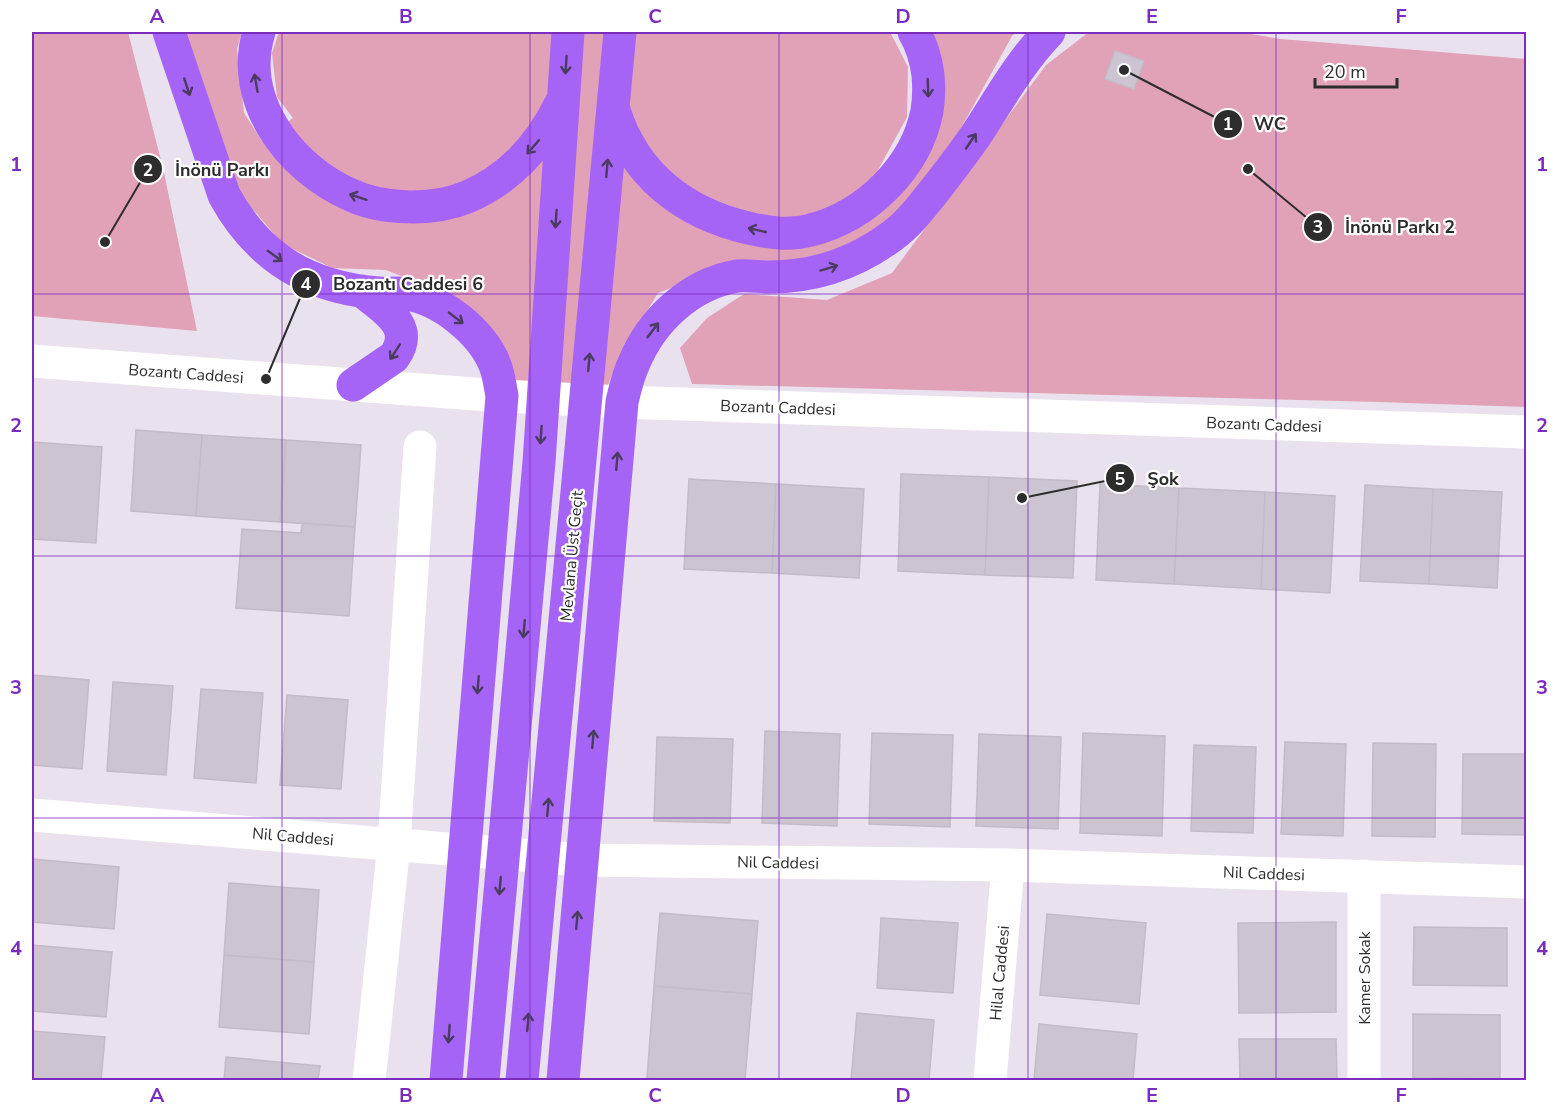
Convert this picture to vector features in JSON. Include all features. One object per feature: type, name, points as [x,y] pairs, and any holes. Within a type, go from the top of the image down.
[{"type":"highway","points":[[169,32],[224,195],[246,230],[279,260],[322,281],[362,291],[406,294],[427,300],[446,310],[475,334],[490,357],[499,380],[502,396],[446,1080]]},
{"type":"highway","points":[[259,32],[255,55],[256,85],[263,108],[275,132],[304,165],[324,181],[352,196],[390,205],[430,206],[448,203],[486,187],[521,161],[538,142],[564,98]]},
{"type":"highway","points":[[483,1080],[539,462],[568,32]]},
{"type":"highway","name":"Mevlana Üst Geçit","points":[[522,1080],[620,32]]},
{"type":"highway","points":[[613,105],[619,126],[639,162],[672,195],[694,208],[736,225],[771,233],[810,231],[840,219],[873,199],[901,169],[913,150],[927,112],[929,90],[924,53],[914,32]]},
{"type":"highway","points":[[563,1080],[622,402],[633,364],[654,327],[669,311],[703,287],[739,276],[798,275],[827,269],[874,249],[895,235],[913,218],[960,158],[1025,62],[1049,32]]},
{"type":"highway","points":[[353,385],[394,357],[402,336],[394,317],[362,291]]},
{"type":"highway","points":[[491,532],[504,499],[522,481],[542,470],[566,470],[585,480],[602,508],[609,544]]},
{"type":"highway","points":[[452,994],[469,960],[484,939],[507,927],[515,927],[523,928],[545,939],[562,960],[570,999]]},
{"type":"street","name":"Bozantı Caddesi","points":[[32,361],[502,396],[622,402],[1527,432]]},
{"type":"street","points":[[369,1080],[393,844],[420,447]]},
{"type":"street","name":"Nil Caddesi","points":[[32,815],[583,860],[1008,865],[1527,882]]},
{"type":"street","name":"Hilal Caddesi","points":[[990,1080],[1008,865]]},
{"type":"street","name":"Kamer Sokak","points":[[1364,876],[1364,1080]]},
{"type":"shaded area","points":[[32,32],[128,32],[163,168],[197,331],[32,316]]},
{"type":"shaded area","points":[[185,32],[242,32],[237,49],[244,113],[262,141],[293,118],[277,97],[272,53],[279,32],[890,32],[908,67],[907,117],[878,170],[896,196],[939,130],[942,62],[930,32],[1017,32],[1012,36],[951,146],[900,214],[861,243],[822,258],[733,264],[658,293],[618,359],[607,388],[515,382],[439,291],[386,270],[332,268],[283,244],[236,190]]},
{"type":"shaded area","points":[[1089,32],[1238,32],[1281,39],[1526,59],[1526,407],[692,384],[680,348],[707,318],[744,294],[827,300],[892,273],[1046,65]]},
{"type":"building","points":[[1115,51],[1144,61],[1134,89],[1105,79]]},
{"type":"building","points":[[136,430],[202,435],[196,516],[131,511]]},
{"type":"building","points":[[202,435],[286,440],[280,522],[196,516]]},
{"type":"building","points":[[286,440],[361,445],[355,527],[280,522]]},
{"type":"building","points":[[32,442],[102,447],[96,543],[32,539]]},
{"type":"building","points":[[901,474],[989,477],[985,575],[898,571]]},
{"type":"building","points":[[989,477],[1077,481],[1073,578],[985,575]]},
{"type":"building","points":[[689,479],[776,484],[772,573],[684,569]]},
{"type":"building","points":[[776,484],[864,489],[859,578],[772,573]]},
{"type":"building","points":[[1100,484],[1179,488],[1174,584],[1096,580]]},
{"type":"building","points":[[1365,485],[1433,489],[1429,584],[1360,581]]},
{"type":"building","points":[[1179,488],[1265,492],[1261,589],[1174,584]]},
{"type":"building","points":[[1433,489],[1502,492],[1497,588],[1429,584]]},
{"type":"building","points":[[1265,492],[1335,496],[1330,593],[1261,589]]},
{"type":"building","points":[[302,523],[355,527],[349,616],[236,608],[242,529],[301,533]]},
{"type":"building","points":[[32,675],[89,680],[82,769],[32,765]]},
{"type":"building","points":[[113,682],[173,686],[166,775],[107,771]]},
{"type":"building","points":[[201,689],[263,693],[256,783],[194,778]]},
{"type":"building","points":[[287,695],[348,700],[341,789],[280,785]]},
{"type":"building","points":[[765,731],[840,734],[837,826],[762,823]]},
{"type":"building","points":[[872,733],[953,735],[950,827],[869,824]]},
{"type":"building","points":[[1083,733],[1165,736],[1162,836],[1080,833]]},
{"type":"building","points":[[979,734],[1061,737],[1058,829],[976,826]]},
{"type":"building","points":[[657,737],[733,739],[730,823],[654,821]]},
{"type":"building","points":[[1285,742],[1346,744],[1343,836],[1281,834]]},
{"type":"building","points":[[1373,743],[1436,744],[1435,837],[1372,836]]},
{"type":"building","points":[[1194,745],[1256,747],[1253,833],[1191,831]]},
{"type":"building","points":[[1463,754],[1526,754],[1526,835],[1462,834]]},
{"type":"building","points":[[32,859],[119,867],[114,929],[32,922]]},
{"type":"building","points":[[229,883],[319,890],[314,962],[224,955]]},
{"type":"building","points":[[660,913],[758,921],[752,994],[654,986]]},
{"type":"building","points":[[1047,914],[1146,923],[1139,1004],[1040,995]]},
{"type":"building","points":[[881,918],[958,923],[953,993],[877,988]]},
{"type":"building","points":[[1336,922],[1336,1012],[1239,1013],[1238,923]]},
{"type":"building","points":[[1414,927],[1507,928],[1507,986],[1413,985]]},
{"type":"building","points":[[32,945],[112,952],[106,1017],[32,1011]]},
{"type":"building","points":[[224,955],[314,962],[309,1034],[219,1027]]},
{"type":"building","points":[[654,986],[752,994],[745,1080],[647,1078]]},
{"type":"building","points":[[857,1013],[934,1020],[929,1080],[851,1080]]},
{"type":"building","points":[[1413,1014],[1500,1015],[1500,1079],[1413,1078]]},
{"type":"building","points":[[1039,1024],[1137,1034],[1133,1080],[1034,1080]]},
{"type":"building","points":[[32,1031],[105,1037],[101,1080],[32,1080]]},
{"type":"building","points":[[1239,1039],[1336,1039],[1337,1080],[1240,1080]]},
{"type":"building","points":[[226,1057],[320,1066],[318,1080],[224,1080]]},
{"type":"place","name":"WC","points":[[1124,70]]},
{"type":"place","name":"İnönü Parkı 2","points":[[1248,169]]},
{"type":"place","name":"İnönü Parkı","points":[[105,242]]},
{"type":"place","name":"Bozantı Caddesi 6","points":[[266,379]]},
{"type":"place","name":"Şok","points":[[1022,498]]}]
